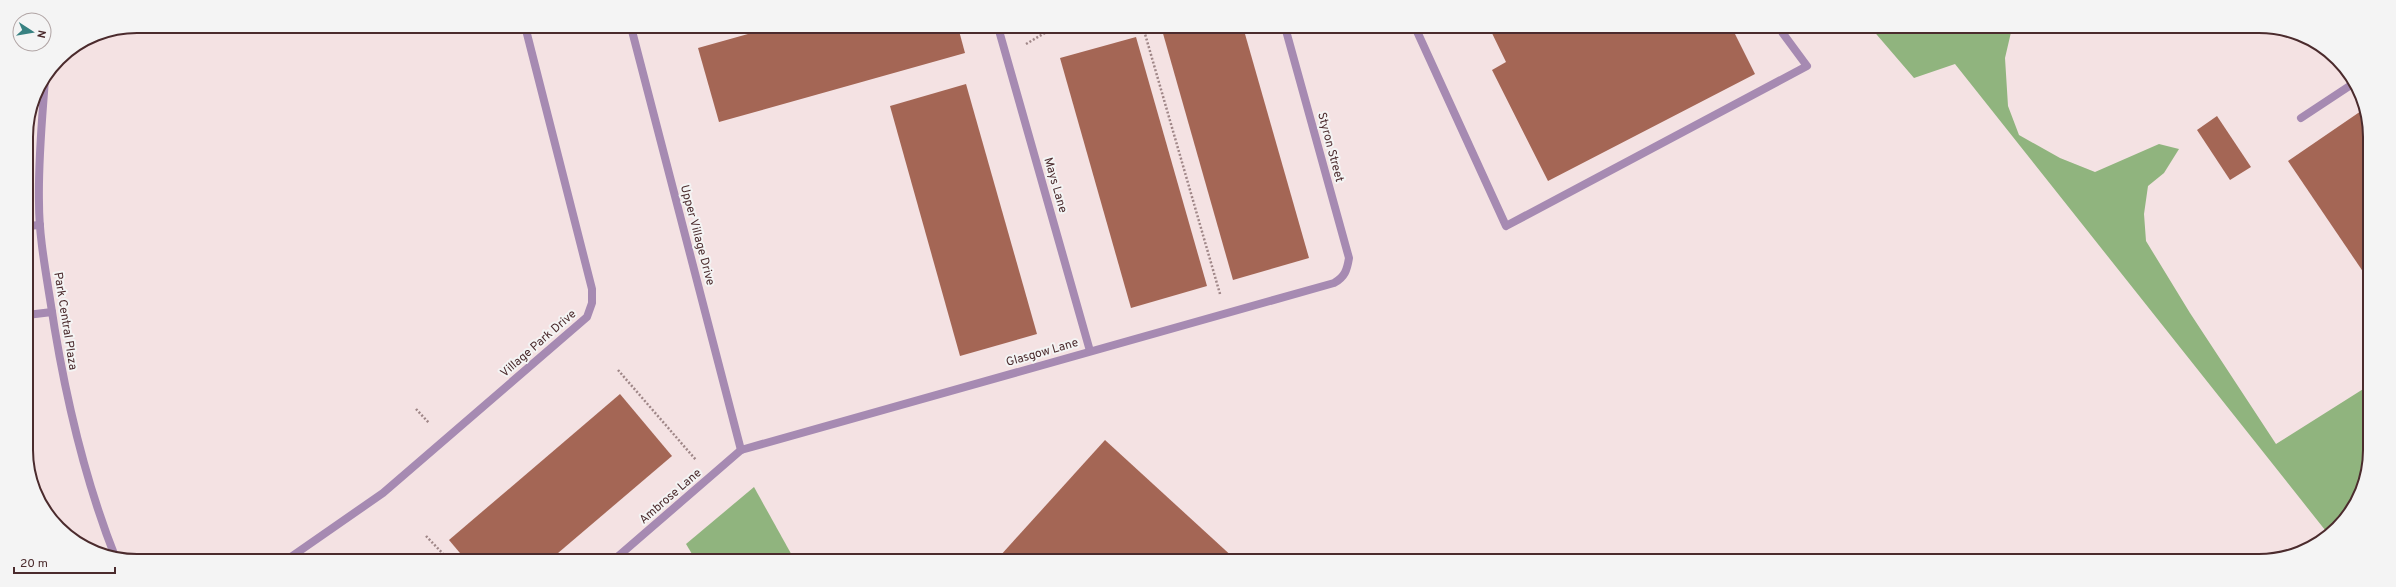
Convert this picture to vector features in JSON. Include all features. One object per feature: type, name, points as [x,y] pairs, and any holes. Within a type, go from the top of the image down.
[{"type":"street","name":"Village Park Drive","points":[[295,554],[383,493],[587,317],[592,303],[592,289],[527,33]]},
{"type":"street","name":"Upper Village Drive","points":[[633,33],[741,450]]},
{"type":"street","name":"Mays Lane","points":[[1000,33],[1090,350]]},
{"type":"street","name":"Styron Street","points":[[1287,33],[1349,258],[1346,273]]},
{"type":"street","points":[[1418,33],[1506,226],[1807,66],[1783,33]]},
{"type":"street","points":[[2301,118],[2349,87]]},
{"type":"street","name":"Park Central Plaza","points":[[44,90],[39,178],[40,225],[52,312],[60,363],[72,417],[88,476],[113,551]]},
{"type":"street","points":[[33,226],[40,225]]},
{"type":"street","name":"Glasgow Lane","points":[[741,450],[1090,350],[1334,283],[1346,273]]},
{"type":"street","points":[[33,314],[52,312]]},
{"type":"street","name":"Ambrose Lane","points":[[621,554],[741,450]]},
{"type":"path","points":[[1007,56],[1045,33]]},
{"type":"path","points":[[1145,33],[1220,295]]},
{"type":"path","points":[[618,370],[698,463]]},
{"type":"path","points":[[426,536],[443,554]]},
{"type":"green space","points":[[1875,33],[2011,33],[2005,58],[2008,106],[2019,135],[2060,158],[2095,172],[2159,144],[2179,149],[2164,173],[2148,186],[2144,214],[2146,241],[2190,313],[2276,444],[2363,389],[2363,450],[2361,470],[2349,502],[2337,519],[2328,528],[2325,530],[1955,64],[1914,78]]},
{"type":"green space","points":[[754,487],[791,554],[692,554],[686,544]]},
{"type":"building","points":[[752,33],[960,33],[965,53],[719,122],[698,48]]},
{"type":"building","points":[[1163,33],[1245,33],[1309,258],[1233,280]]},
{"type":"building","points":[[1492,33],[1734,33],[1755,74],[1548,181],[1492,70],[1506,62]]},
{"type":"building","points":[[1136,37],[1207,286],[1131,308],[1060,58]]},
{"type":"building","points":[[966,84],[1037,334],[960,356],[890,106]]},
{"type":"building","points":[[2359,112],[2363,137],[2363,272],[2288,161]]},
{"type":"building","points":[[2217,116],[2251,167],[2230,180],[2197,130]]},
{"type":"building","points":[[620,394],[672,456],[557,554],[461,554],[449,540]]},
{"type":"building","points":[[1105,440],[1229,554],[1002,554]]}]
